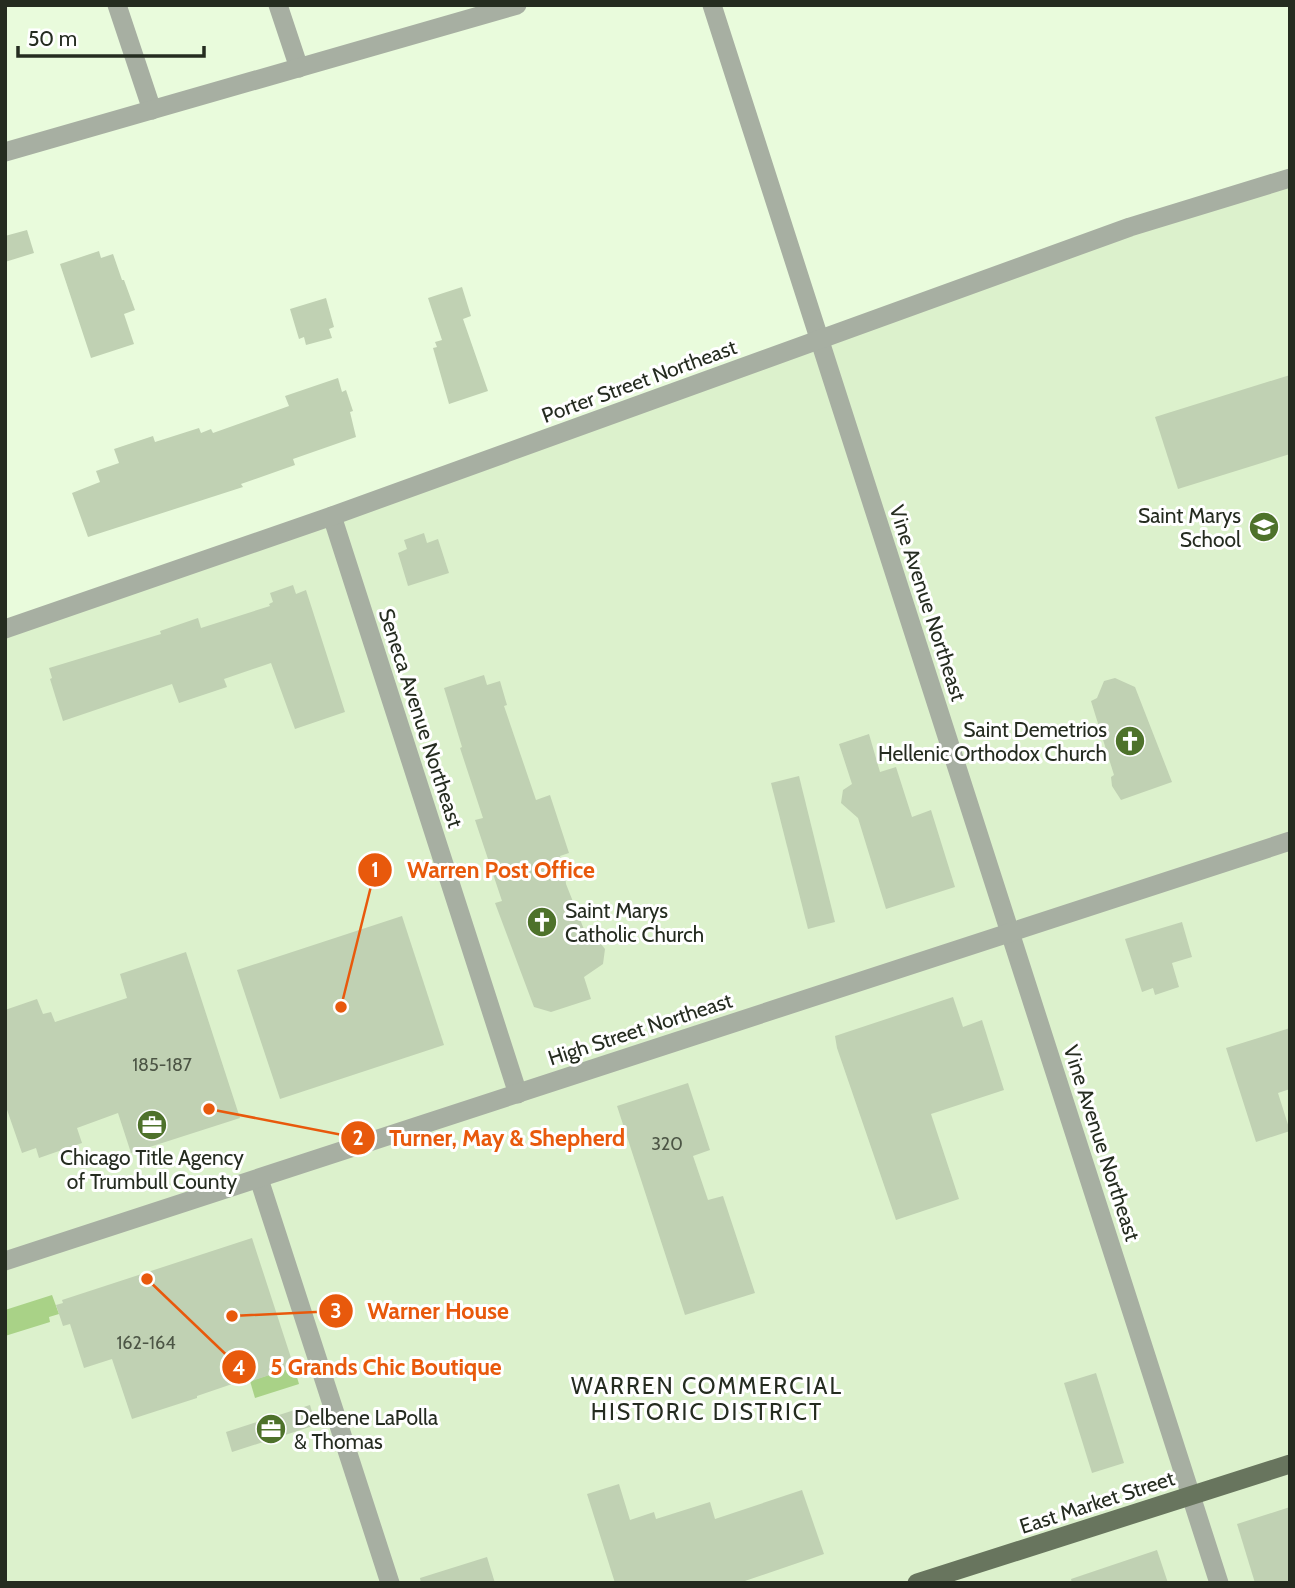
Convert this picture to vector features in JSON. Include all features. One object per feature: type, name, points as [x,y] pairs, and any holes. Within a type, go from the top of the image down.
[{"type":"main road","name":"East Market Street","points":[[917,1583],[1290,1464]]},
{"type":"street","points":[[117,5],[152,110]]},
{"type":"street","points":[[278,5],[299,68]]},
{"type":"street","points":[[5,151],[516,5]]},
{"type":"street","name":"Vine Avenue Northeast","points":[[712,5],[1219,1583]]},
{"type":"street","name":"Porter Street Northeast","points":[[5,629],[332,516],[1130,227],[1290,178]]},
{"type":"street","name":"Seneca Avenue Northeast","points":[[332,516],[518,1094]]},
{"type":"street","name":"High Street Northeast","points":[[5,1261],[1290,841]]},
{"type":"street","points":[[259,1179],[390,1583]]},
{"type":"shaded area","points":[[1290,178],[1290,1583],[5,1583],[5,629]]},
{"type":"green space","points":[[52,1295],[59,1314],[49,1317],[50,1322],[5,1336],[5,1310]]},
{"type":"green space","points":[[294,1367],[299,1384],[255,1398],[250,1381]]},
{"type":"building","points":[[27,230],[34,253],[5,262],[5,236]]},
{"type":"building","points":[[99,251],[101,258],[113,254],[124,280],[135,310],[124,314],[134,344],[91,358],[60,264]]},
{"type":"building","points":[[462,287],[471,316],[463,319],[488,391],[449,404],[433,348],[437,347],[435,342],[442,340],[428,298]]},
{"type":"building","points":[[326,298],[334,327],[329,329],[332,338],[306,345],[304,337],[299,339],[290,309]]},
{"type":"building","points":[[1290,375],[1290,454],[1178,489],[1155,417]]},
{"type":"building","points":[[338,378],[342,392],[346,390],[353,411],[350,412],[356,437],[293,459],[295,465],[241,484],[243,487],[88,537],[72,493],[100,482],[96,471],[119,463],[114,449],[153,436],[155,442],[199,428],[201,433],[211,429],[213,433],[289,406],[285,396]]},
{"type":"building","points":[[424,533],[427,543],[438,539],[449,573],[408,586],[398,553],[407,549],[404,540]]},
{"type":"building","points":[[293,585],[296,594],[306,590],[345,712],[295,729],[271,663],[224,679],[227,687],[179,703],[172,684],[63,721],[49,668],[161,634],[160,631],[198,618],[201,628],[270,606],[273,602],[270,593]]},
{"type":"building","points":[[484,675],[487,685],[500,681],[507,705],[504,706],[536,800],[550,795],[569,853],[560,856],[566,884],[589,942],[600,943],[605,949],[603,964],[584,977],[591,999],[551,1012],[534,1007],[495,903],[502,901],[475,820],[483,818],[444,688]]},
{"type":"building","name":"Saint Demetrios Hellenic Orthodox Church","points":[[1115,678],[1135,687],[1172,782],[1121,800],[1112,786],[1111,777],[1114,775],[1091,701],[1097,698],[1104,681]]},
{"type":"building","points":[[869,734],[880,772],[896,767],[912,817],[931,810],[955,887],[886,909],[858,818],[841,803],[843,790],[852,784],[839,744]]},
{"type":"building","points":[[799,776],[835,922],[808,929],[771,783]]},
{"type":"building","points":[[402,916],[444,1045],[280,1099],[237,970]]},
{"type":"building","points":[[1182,922],[1192,957],[1172,963],[1179,987],[1155,995],[1153,988],[1142,992],[1125,939]]},
{"type":"building","points":[[186,952],[240,1118],[131,1153],[118,1113],[77,1128],[82,1143],[39,1158],[36,1148],[22,1153],[5,1104],[5,1010],[37,999],[43,1014],[51,1012],[55,1022],[127,998],[120,974]]},
{"type":"building","points":[[953,997],[963,1027],[982,1020],[1004,1090],[931,1114],[959,1199],[896,1220],[835,1036]]},
{"type":"building","points":[[1290,1028],[1290,1089],[1278,1093],[1290,1131],[1256,1142],[1226,1048]]},
{"type":"building","points":[[688,1083],[710,1150],[693,1156],[708,1200],[723,1196],[755,1293],[685,1315],[617,1106]]},
{"type":"building","points":[[252,1238],[294,1367],[240,1385],[238,1382],[132,1419],[112,1359],[84,1368],[70,1324],[63,1326],[56,1305],[63,1303],[62,1300]]},
{"type":"building","points":[[1096,1373],[1124,1463],[1092,1473],[1064,1383]]},
{"type":"building","name":"Delbene LaPolla & Thomas","points":[[310,1405],[316,1425],[232,1452],[226,1432]]},
{"type":"building","points":[[619,1484],[630,1520],[654,1512],[656,1519],[710,1502],[715,1519],[802,1490],[824,1554],[739,1583],[615,1583],[587,1494]]},
{"type":"building","points":[[1290,1507],[1290,1583],[1255,1583],[1237,1524]]},
{"type":"building","points":[[1157,1550],[1168,1583],[1072,1583],[1071,1579]]},
{"type":"building","points":[[487,1557],[495,1583],[421,1583],[420,1578]]},
{"type":"place","name":"Saint Marys School","points":[[1264,527]]},
{"type":"place","name":"Saint Demetrios Hellenic Orthodox Church","points":[[1130,741]]},
{"type":"place","name":"Saint Marys Catholic Church","points":[[542,922]]},
{"type":"place","name":"Warren Post Office","points":[[341,1007]]},
{"type":"place","name":"Turner, May & Shepherd","points":[[209,1109]]},
{"type":"place","name":"Chicago Title Agency of Trumbull County","points":[[152,1125]]},
{"type":"place","name":"5 Grands Chic Boutique","points":[[147,1279]]},
{"type":"place","name":"Warner House","points":[[232,1316]]},
{"type":"place","name":"Delbene LaPolla & Thomas","points":[[271,1429]]},
{"type":"district","name":"WARREN COMMERCIAL HISTORIC DISTRICT","points":[[707,1399]]}]
